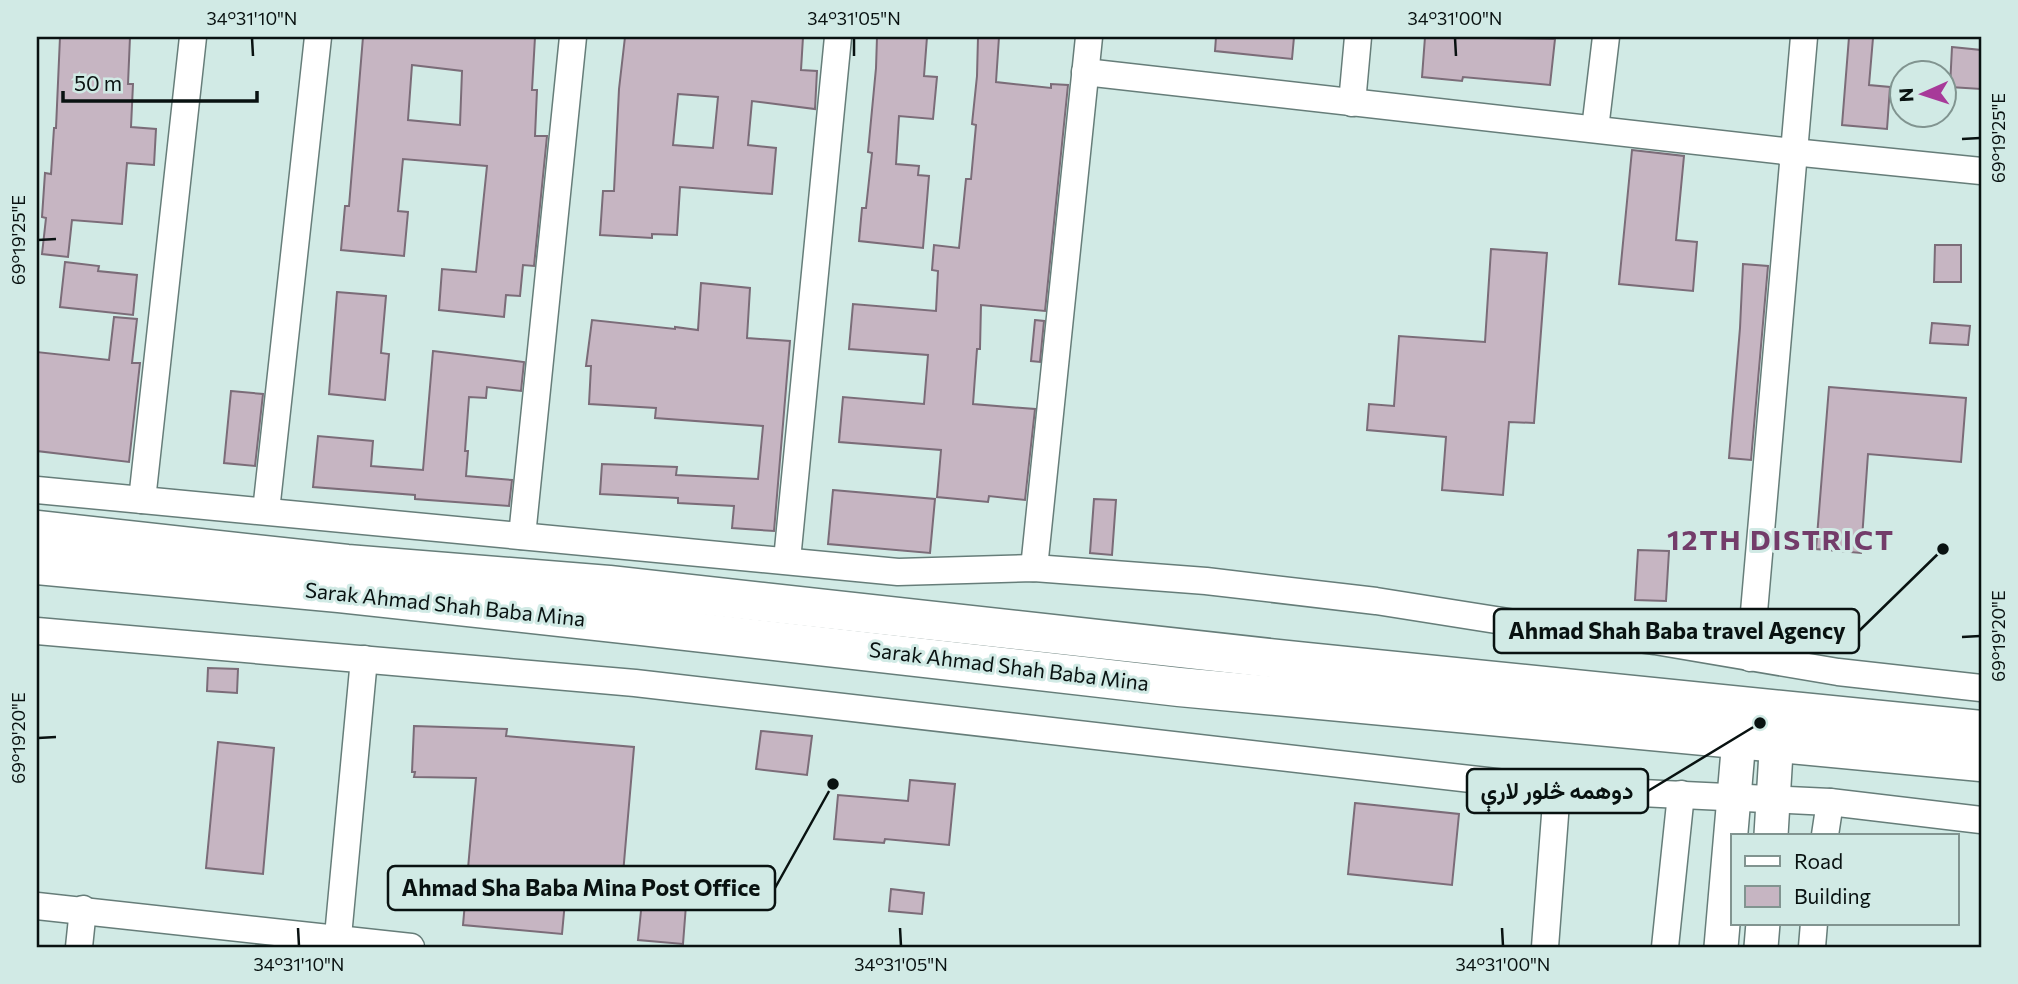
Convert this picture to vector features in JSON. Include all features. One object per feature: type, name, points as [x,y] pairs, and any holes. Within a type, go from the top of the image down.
[{"type":"highway","points":[[37,530],[346,564],[609,585],[1306,662],[1759,725],[1981,730]]},
{"type":"highway","name":"Sarak Ahmad Shah Baba Mina","points":[[37,565],[642,625],[1178,687],[1759,725],[1981,762]]},
{"type":"main road","points":[[1732,834],[1735,797],[1759,725]]},
{"type":"main road","points":[[1759,725],[1774,799],[1771,834]]},
{"type":"main road","points":[[1721,947],[1731,840]]},
{"type":"main road","points":[[1761,947],[1763,925]]},
{"type":"street","points":[[142,500],[193,37]]},
{"type":"street","points":[[266,511],[318,37]]},
{"type":"street","points":[[522,536],[573,37]]},
{"type":"street","points":[[788,560],[838,37]]},
{"type":"street","points":[[1034,568],[1089,37]]},
{"type":"street","points":[[1352,103],[1358,37]]},
{"type":"street","points":[[1595,129],[1606,37]]},
{"type":"street","points":[[1750,658],[1804,37]]},
{"type":"street","points":[[1085,72],[1981,171]]},
{"type":"street","points":[[37,490],[898,572],[1034,568],[1206,581],[1376,601],[1655,641],[1838,672],[1981,688]]},
{"type":"street","points":[[37,631],[635,683],[1557,789],[1830,802],[1981,820]]},
{"type":"street","points":[[337,943],[364,659]]},
{"type":"street","points":[[1545,947],[1557,789]]},
{"type":"street","points":[[1665,947],[1681,794]]},
{"type":"street","points":[[1825,834],[1830,802]]},
{"type":"street","points":[[37,906],[83,909],[337,943],[411,947]]},
{"type":"street","points":[[79,947],[83,909]]},
{"type":"street","points":[[1812,947],[1814,925]]},
{"type":"building","points":[[60,37],[130,37],[128,84],[133,84],[131,127],[156,129],[154,165],[127,163],[122,224],[72,220],[68,257],[42,254],[46,218],[42,217],[45,173],[51,174]]},
{"type":"building","points":[[363,37],[535,37],[532,90],[537,90],[535,136],[547,136],[534,266],[523,265],[520,296],[506,295],[504,317],[439,310],[442,269],[476,272],[487,166],[403,159],[398,211],[408,212],[404,256],[341,250],[345,206],[349,206]],"holes":[[[412,65],[462,71],[460,125],[408,120]]]},
{"type":"building","points":[[625,37],[803,37],[801,70],[817,71],[815,109],[752,101],[748,145],[776,148],[772,194],[680,187],[677,235],[652,234],[652,238],[600,235],[603,191],[614,191],[619,89]],"holes":[[[678,94],[718,97],[713,148],[673,145]]]},
{"type":"building","points":[[877,37],[927,37],[924,76],[937,77],[933,119],[899,116],[896,164],[919,166],[918,175],[929,176],[923,248],[859,241],[862,208],[866,208],[872,153],[868,152]]},
{"type":"building","points":[[978,37],[999,37],[996,82],[1051,88],[1051,84],[1068,85],[1045,311],[981,305],[980,349],[977,349],[973,404],[1035,409],[1025,500],[989,496],[988,502],[937,497],[941,450],[839,442],[843,397],[924,404],[928,355],[849,349],[853,304],[936,311],[938,271],[932,270],[934,245],[959,248],[966,179],[971,179],[976,125],[972,124]]},
{"type":"building","points":[[1216,37],[1294,37],[1292,59],[1215,51]]},
{"type":"building","points":[[1425,37],[1555,39],[1550,85],[1463,77],[1462,81],[1422,77]]},
{"type":"building","points":[[1849,37],[1873,38],[1869,85],[1888,87],[1887,129],[1842,125]]},
{"type":"building","points":[[1952,47],[1981,50],[1981,89],[1958,88],[1958,60],[1951,60]]},
{"type":"building","points":[[1632,150],[1684,156],[1676,240],[1697,242],[1693,291],[1619,284]]},
{"type":"building","points":[[1935,245],[1961,245],[1961,282],[1934,282]]},
{"type":"building","points":[[1491,249],[1547,253],[1534,423],[1509,422],[1503,495],[1442,490],[1446,437],[1367,430],[1369,404],[1394,406],[1399,336],[1485,342]]},
{"type":"building","points":[[65,262],[99,266],[98,271],[137,275],[133,315],[60,307]]},
{"type":"building","points":[[1743,264],[1768,266],[1751,460],[1729,458]]},
{"type":"building","points":[[701,283],[750,288],[747,338],[790,341],[774,531],[732,528],[734,506],[678,503],[678,498],[600,494],[602,464],[677,467],[676,475],[758,479],[763,426],[655,418],[656,408],[589,404],[591,366],[586,366],[592,320],[698,330]]},
{"type":"building","points":[[337,292],[386,296],[381,353],[389,354],[385,400],[329,394]]},
{"type":"building","points":[[114,317],[137,319],[132,363],[140,363],[129,462],[37,451],[37,352],[109,360]]},
{"type":"building","points":[[1035,320],[1044,321],[1040,362],[1031,361]]},
{"type":"building","points":[[1932,323],[1970,326],[1968,345],[1930,343]]},
{"type":"building","points":[[433,351],[524,362],[521,391],[487,387],[486,398],[469,397],[466,476],[512,480],[509,506],[415,499],[415,495],[313,487],[318,436],[373,441],[371,466],[423,470]]},
{"type":"building","points":[[1829,387],[1966,398],[1961,462],[1868,454],[1861,553],[1816,549]]},
{"type":"building","points":[[231,391],[263,394],[255,466],[224,463]]},
{"type":"building","points":[[833,490],[935,499],[930,553],[828,544]]},
{"type":"building","points":[[1094,499],[1116,500],[1112,555],[1090,553]]},
{"type":"building","points":[[1638,550],[1669,551],[1666,601],[1635,600]]},
{"type":"building","points":[[208,668],[238,669],[237,693],[207,691]]},
{"type":"building","points":[[414,726],[507,729],[506,736],[634,747],[623,874],[568,869],[562,934],[463,925],[476,778],[414,777]]},
{"type":"building","points":[[761,731],[812,736],[807,775],[756,769]]},
{"type":"building","points":[[218,742],[274,748],[263,874],[206,868]]},
{"type":"building","points":[[910,780],[955,784],[949,845],[885,839],[884,843],[834,839],[838,795],[908,801]]},
{"type":"building","points":[[1355,803],[1459,814],[1452,885],[1348,874]]},
{"type":"building","points":[[891,889],[924,893],[922,914],[889,911]]},
{"type":"building","points":[[642,901],[686,905],[683,944],[638,940]]},
{"type":"place","name":"Ahmad Shah Baba travel Agency","points":[[1943,549]]},
{"type":"place","name":"دوهمه څلور لارې","points":[[1760,723]]},
{"type":"place","name":"Ahmad Sha Baba Mina Post Office","points":[[833,784]]},
{"type":"district","name":"12TH DISTRICT","points":[[1781,540]]}]
